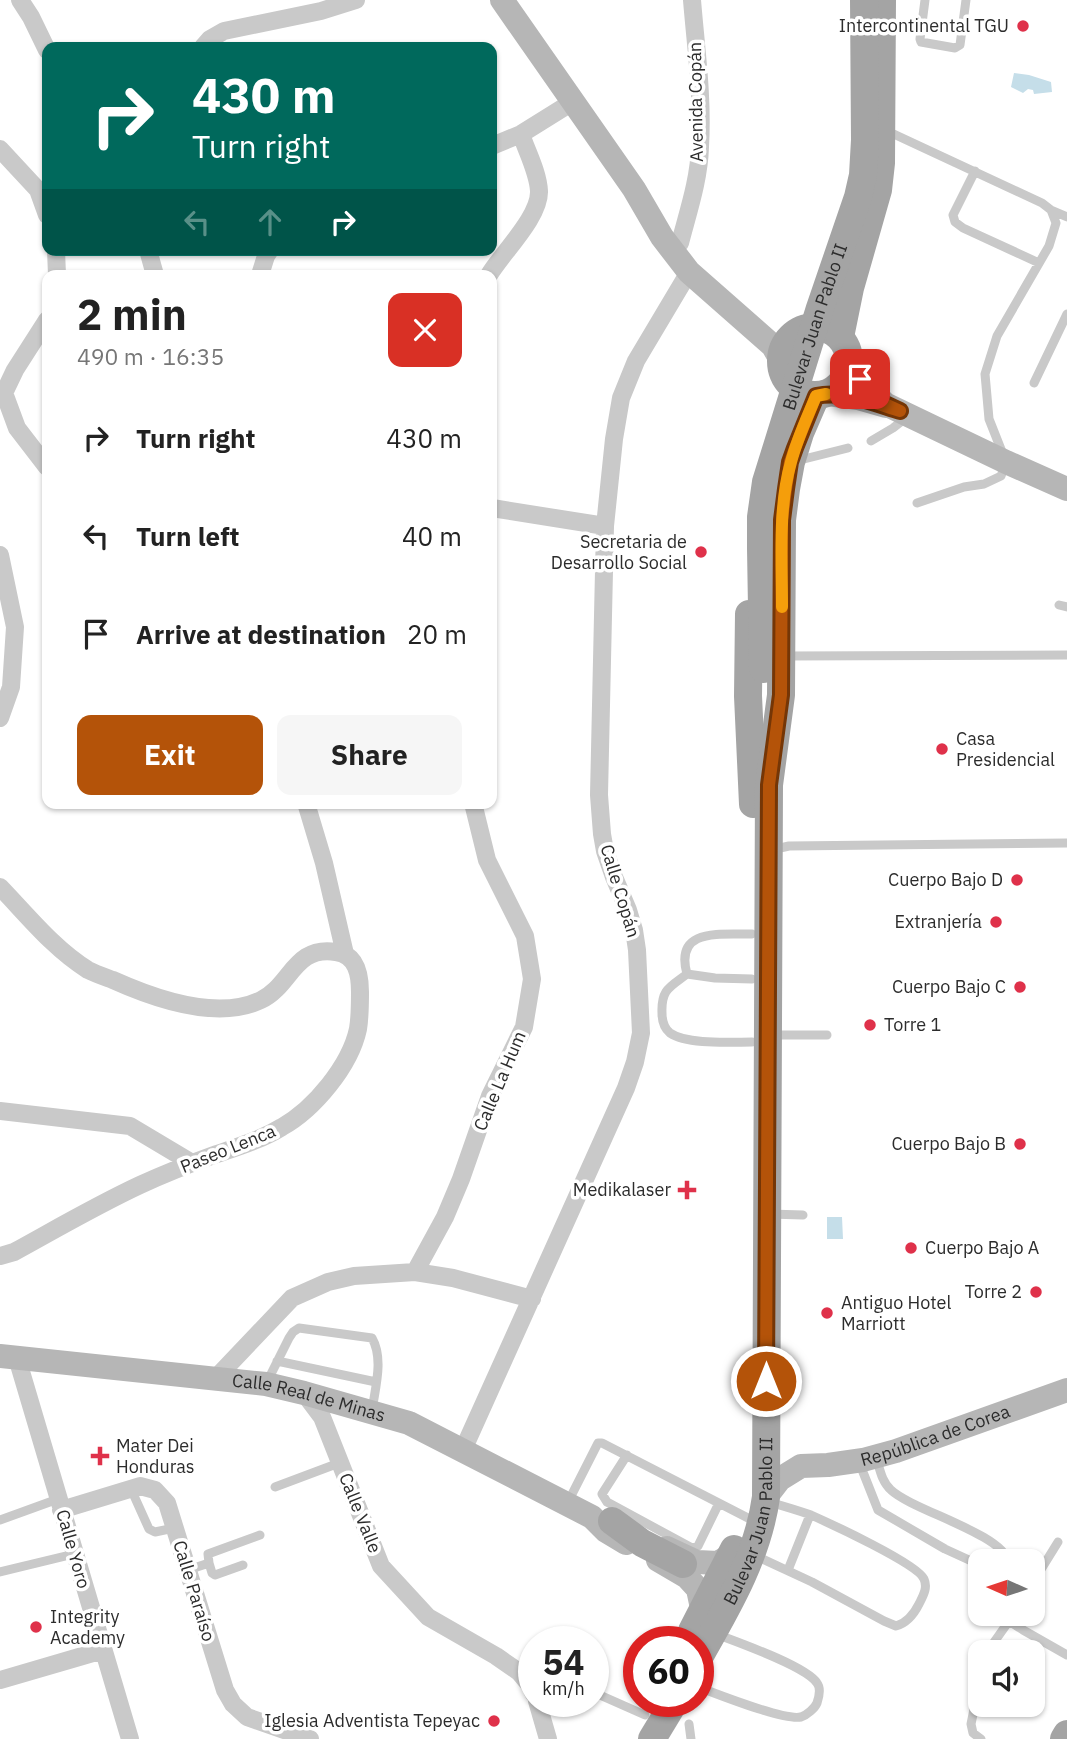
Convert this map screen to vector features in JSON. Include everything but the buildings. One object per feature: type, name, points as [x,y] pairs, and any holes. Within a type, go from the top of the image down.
[{"type":"main road","name":"Bulevar Juan Pablo II","points":[[707,1626],[732,1598],[742,1554],[763,1518],[752,1489],[760,1039],[769,850],[748,696],[752,523],[758,481],[789,353],[820,283],[854,184],[858,156],[855,0]]},
{"type":"main road","name":"Bulevar Juan Pablo II","points":[[761,784],[781,695],[769,674],[761,517],[766,482],[777,443],[863,175],[864,0]]},
{"type":"main road","name":"Bulevar Juan Pablo II","points":[[845,347],[849,288],[878,190],[881,163],[882,0]]},
{"type":"main road","points":[[808,327],[831,330],[845,347],[849,369],[838,388],[822,395],[805,395],[795,389],[789,353],[808,327]]},
{"type":"main road","name":"Bulevar Juan Pablo II","points":[[760,1505],[766,1436],[767,1214],[760,1039],[752,979],[752,934],[769,674],[786,489],[790,462],[800,433],[822,395]]},
{"type":"main road","points":[[602,1519],[683,1564]]},
{"type":"main road","points":[[1064,1739],[1067,1734]]},
{"type":"street","points":[[20,0],[43,42]]},
{"type":"street","points":[[208,42],[224,31],[321,12],[356,0]]},
{"type":"street","points":[[502,0],[634,189],[662,237],[689,272],[773,346],[789,353]]},
{"type":"street","name":"Avenida Copán","points":[[680,243],[694,187],[700,148],[692,0]]},
{"type":"street","points":[[497,144],[521,134],[573,102]]},
{"type":"street","points":[[493,270],[530,218],[538,201],[537,179],[521,134]]},
{"type":"street","points":[[0,149],[38,190],[42,201]]},
{"type":"street","points":[[634,189],[697,265],[777,335],[789,353]]},
{"type":"street","name":"Calle Copán","points":[[463,1450],[626,1088],[641,1033],[634,930],[605,851],[600,816],[599,751],[606,526],[617,414],[621,398],[636,361],[689,272]]},
{"type":"street","points":[[42,328],[4,393],[17,428],[42,460]]},
{"type":"street","points":[[845,347],[860,379],[885,404],[1067,489]]},
{"type":"street","points":[[822,395],[863,400],[905,413]]},
{"type":"street","points":[[497,509],[606,526]]},
{"type":"street","points":[[0,555],[15,628],[11,687],[0,718]]},
{"type":"street","name":"Paseo Lenca","points":[[0,1256],[14,1252],[139,1185],[257,1140],[283,1127],[303,1113],[337,1073],[358,1030],[359,976],[355,963],[345,954],[324,863],[308,809]]},
{"type":"street","name":"Calle La Hum","points":[[415,1272],[445,1217],[490,1096],[524,1027],[532,979],[525,936],[487,860],[474,809]]},
{"type":"street","points":[[0,887],[60,948],[89,970],[128,987],[181,1004],[202,1007],[242,1006],[262,1000],[276,989],[298,962],[310,954],[334,951],[345,954]]},
{"type":"street","points":[[0,1111],[130,1126],[192,1163]]},
{"type":"street","points":[[216,1378],[292,1298],[328,1282],[354,1276],[415,1272],[453,1278],[532,1299]]},
{"type":"street","name":"Calle Real de Minas","points":[[8,1357],[266,1384],[304,1393],[408,1423],[567,1504],[697,1562],[718,1563],[742,1554]]},
{"type":"street","name":"Calle Yoro","points":[[8,1357],[60,1505],[130,1739]]},
{"type":"street","name":"República de Corea","points":[[801,1466],[867,1459],[896,1451],[1067,1390]]},
{"type":"street","name":"Calle Valle","points":[[304,1393],[321,1417],[381,1566],[428,1617],[518,1670]]},
{"type":"street","points":[[760,1505],[780,1479],[801,1466],[784,1455],[766,1436]]},
{"type":"street","name":"Calle Paraíso","points":[[131,1489],[140,1486],[155,1490],[167,1503],[225,1690],[233,1704],[247,1717],[310,1739]]},
{"type":"street","points":[[60,1505],[131,1489]]},
{"type":"street","name":"Calle Real de Minas","points":[[602,1519],[606,1531],[687,1577],[698,1589],[702,1626]]},
{"type":"street","points":[[0,1680],[103,1650]]},
{"type":"street","points":[[542,1717],[548,1739]]},
{"type":"lane","points":[[925,0],[919,39],[921,42],[955,48],[960,45],[966,0]]},
{"type":"lane","points":[[881,129],[975,171],[1067,217]]},
{"type":"lane","points":[[975,171],[953,215],[955,222],[962,228],[1040,263]]},
{"type":"lane","points":[[917,503],[964,487],[984,484],[1001,476],[1006,462],[989,419],[985,374],[997,336],[1049,246],[1056,223],[1051,210]]},
{"type":"lane","points":[[1034,383],[1067,314]]},
{"type":"lane","points":[[871,440],[893,428],[905,413]]},
{"type":"lane","points":[[790,462],[848,447]]},
{"type":"lane","points":[[769,674],[1067,655]]},
{"type":"lane","points":[[769,850],[789,846],[1067,843]]},
{"type":"lane","points":[[687,974],[684,964],[685,950],[691,942],[705,935],[752,934]]},
{"type":"lane","points":[[752,979],[687,974],[666,990],[662,1001],[662,1019],[667,1031],[689,1040],[827,1035]]},
{"type":"lane","points":[[767,1214],[803,1215]]},
{"type":"lane","points":[[266,1384],[293,1332],[299,1328],[372,1338],[379,1357],[372,1412]]},
{"type":"lane","points":[[278,1361],[376,1382]]},
{"type":"lane","points":[[567,1504],[598,1443],[602,1443],[719,1503],[760,1505],[810,1515],[911,1566],[925,1579],[926,1589],[918,1607],[906,1622],[896,1626],[788,1570],[742,1554]]},
{"type":"lane","points":[[626,1455],[603,1494],[604,1498],[692,1548],[698,1546],[719,1503]]},
{"type":"lane","points":[[867,1459],[891,1490],[956,1523],[999,1549]]},
{"type":"lane","points":[[867,1459],[868,1484],[878,1510],[968,1560]]},
{"type":"lane","points":[[275,1487],[339,1463]]},
{"type":"lane","points":[[131,1489],[149,1529],[155,1532],[174,1528]]},
{"type":"lane","points":[[0,1520],[60,1505]]},
{"type":"lane","points":[[788,1570],[810,1515]]},
{"type":"lane","points":[[243,1564],[215,1575],[212,1573],[208,1554],[260,1535]]},
{"type":"lane","points":[[1045,1563],[1058,1542]]},
{"type":"lane","points":[[0,1572],[74,1554]]},
{"type":"lane","points":[[188,1570],[209,1563]]},
{"type":"lane","points":[[1020,1626],[1067,1655]]},
{"type":"lane","points":[[714,1635],[778,1659],[810,1676],[818,1684],[820,1696],[815,1708],[801,1717],[786,1716],[742,1704],[714,1693]]},
{"type":"lane","points":[[609,1700],[651,1721]]},
{"type":"lane","points":[[683,1717],[691,1739]]},
{"type":"lane","points":[[972,1717],[973,1733],[981,1739]]},
{"type":"water","points":[[1014,73],[1051,82],[1052,92],[1034,94],[1033,90],[1028,89],[1023,93],[1011,87]]},
{"type":"water","points":[[827,1217],[842,1217],[843,1239],[827,1239]]},
{"type":"slow traffic","points":[[782,607],[782,520],[790,462],[816,396],[826,394]]},
{"type":"place","name":"Intercontinental TGU","points":[[1023,26]]},
{"type":"place","name":"Secretaria de Desarrollo Social","points":[[701,552]]},
{"type":"place","name":"Casa Presidencial","points":[[942,749]]},
{"type":"place","name":"Cuerpo Bajo D","points":[[1017,880]]},
{"type":"place","name":"Extranjería","points":[[996,922]]},
{"type":"place","name":"Cuerpo Bajo C","points":[[1020,987]]},
{"type":"place","name":"Torre 1","points":[[870,1025]]},
{"type":"place","name":"Cuerpo Bajo B","points":[[1020,1144]]},
{"type":"place","name":"Medikalaser","points":[[687,1190]]},
{"type":"place","name":"Cuerpo Bajo A","points":[[911,1248]]},
{"type":"place","name":"Torre 2","points":[[1036,1292]]},
{"type":"place","name":"Antiguo Hotel Marriott","points":[[827,1313]]},
{"type":"place","name":"Mater Dei Honduras","points":[[100,1456]]},
{"type":"place","name":"Integrity Academy","points":[[36,1627]]},
{"type":"place","name":"Iglesia Adventista Tepeyac","points":[[494,1721]]},
{"type":"route","points":[[766,1381],[769,785],[781,695],[782,520],[790,462],[816,396],[828,394],[852,397],[900,411],[885,404],[860,379]]}]
